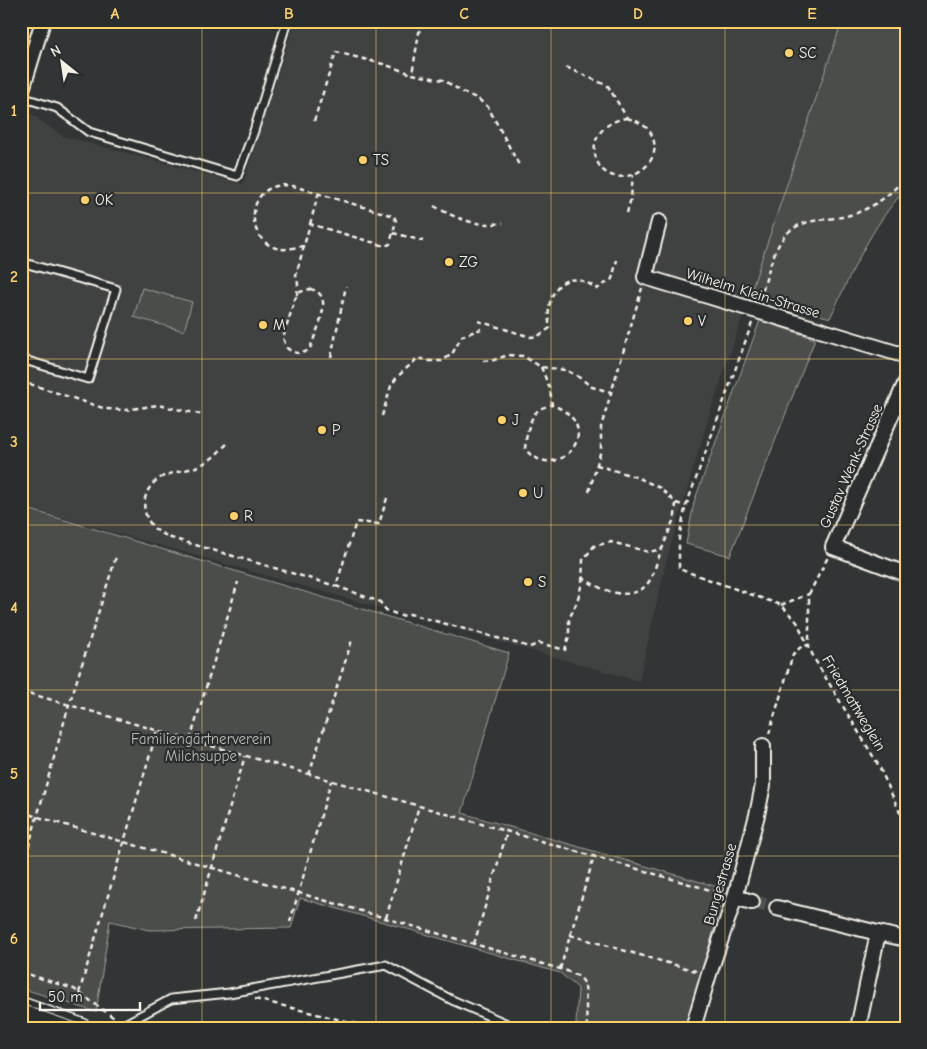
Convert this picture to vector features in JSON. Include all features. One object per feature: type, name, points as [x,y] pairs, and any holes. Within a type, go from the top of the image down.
[{"type":"main road","points":[[30,1016],[81,1028]]},
{"type":"street","points":[[21,93],[43,21]]},
{"type":"street","points":[[645,277],[659,222]]},
{"type":"street","name":"Wilhelm Klein-Strasse","points":[[645,277],[906,356]]},
{"type":"street","name":"Gustav Wenk-Strasse","points":[[906,382],[833,547],[906,574]]},
{"type":"street","name":"Bungestrasse","points":[[693,1028],[735,897],[757,815],[763,785],[763,746]]},
{"type":"street","points":[[735,897],[752,902]]},
{"type":"street","points":[[777,908],[878,934],[906,939]]},
{"type":"street","points":[[858,1028],[878,934]]},
{"type":"lane","points":[[21,97],[57,108],[89,132],[238,176],[254,132],[287,21]]},
{"type":"lane","points":[[21,262],[116,289],[88,379],[21,359]]},
{"type":"lane","points":[[123,1027],[171,999],[229,993],[386,965],[452,1000],[505,1023],[510,1028]]},
{"type":"path","points":[[412,74],[421,21]]},
{"type":"path","points":[[314,122],[336,52],[383,64],[412,74],[443,80],[466,94],[477,98],[488,107],[519,165]]},
{"type":"path","points":[[566,67],[608,86],[627,118]]},
{"type":"path","points":[[627,118],[637,121],[646,126],[652,134],[655,144],[655,155],[640,171],[633,174],[626,177],[609,175],[601,169],[596,160],[594,150],[600,132],[607,124],[616,120],[627,118]]},
{"type":"path","points":[[627,212],[631,198],[633,174]]},
{"type":"path","points":[[597,464],[639,478],[660,488],[676,503],[686,506],[778,246],[791,230],[809,222],[844,217],[869,207],[889,195],[906,177]]},
{"type":"path","points":[[304,246],[282,249],[266,243],[260,237],[256,228],[254,209],[261,195],[273,186],[293,186],[318,195],[394,216],[396,221],[390,244],[385,246],[310,224]]},
{"type":"path","points":[[297,295],[305,290],[314,290],[322,296],[324,305],[310,348],[300,353],[290,351],[283,338],[297,295],[298,284],[296,275],[318,195]]},
{"type":"path","points":[[434,206],[458,219],[470,222],[491,225],[503,223]]},
{"type":"path","points":[[394,233],[423,241]]},
{"type":"path","points":[[478,321],[531,337],[538,336],[550,328],[548,317],[554,291],[558,285],[567,280],[577,279],[588,282],[598,289],[612,279],[617,260]]},
{"type":"path","points":[[589,492],[601,450],[601,427],[645,277]]},
{"type":"path","points":[[330,357],[346,286]]},
{"type":"path","points":[[382,416],[391,386],[396,378],[418,358],[442,361],[452,354],[462,336],[480,329]]},
{"type":"path","points":[[482,360],[494,360],[508,355],[523,356],[542,367],[565,370],[576,375],[592,387],[612,392]]},
{"type":"path","points":[[542,367],[550,389],[552,405]]},
{"type":"path","points":[[21,381],[106,409],[126,410],[158,405],[204,415]]},
{"type":"path","points":[[552,405],[563,409],[575,420],[579,434],[575,447],[568,454],[557,460],[543,462],[532,457],[525,449],[526,438],[532,419],[540,409],[552,405]]},
{"type":"path","points":[[227,444],[206,462],[163,477],[153,484],[146,494],[144,504],[146,516],[154,528],[168,537],[336,586],[380,602],[386,610],[401,616],[410,614],[530,647],[540,643],[565,650],[569,636],[569,619],[577,602],[583,560],[594,546],[611,542],[649,552],[662,549]]},
{"type":"path","points":[[336,586],[356,522],[379,524],[386,498]]},
{"type":"path","points":[[582,577],[588,582],[619,593],[635,592],[646,585],[675,516],[676,503]]},
{"type":"path","name":"Friedmattweglein","points":[[686,506],[679,538],[679,569],[781,605],[797,622],[809,645],[814,660],[879,766],[906,826]]},
{"type":"path","name":"Friedmattweglein","points":[[809,645],[809,594],[833,547]]},
{"type":"path","points":[[21,873],[69,705],[116,557]]},
{"type":"path","points":[[190,740],[238,582]]},
{"type":"path","points":[[781,605],[809,594]]},
{"type":"path","points":[[309,774],[352,640]]},
{"type":"path","points":[[763,746],[769,734],[793,654],[802,646],[809,645]]},
{"type":"path","points":[[21,691],[735,897]]},
{"type":"path","points":[[79,993],[157,731]]},
{"type":"path","points":[[196,922],[245,756]]},
{"type":"path","points":[[290,922],[331,781]]},
{"type":"path","points":[[386,918],[419,806]]},
{"type":"path","points":[[21,812],[560,969],[580,977],[585,984],[587,1028]]},
{"type":"path","points":[[474,944],[507,832]]},
{"type":"path","points":[[560,969],[594,857]]},
{"type":"path","points":[[570,935],[709,974]]},
{"type":"path","points":[[21,972],[74,989],[123,1027]]},
{"type":"path","points":[[229,993],[374,1028]]},
{"type":"shaded area","points":[[295,21],[842,21],[708,419],[667,558],[639,681],[21,506],[21,131],[27,111],[62,136],[243,184]]},
{"type":"green space","points":[[842,21],[906,21],[906,189],[873,234],[854,267],[830,318],[750,294]]},
{"type":"green space","points":[[142,288],[192,302],[184,331],[134,317]]},
{"type":"green space","points":[[760,320],[815,339],[730,556],[686,544],[694,502]]},
{"type":"green space","name":"Familiengärtnerverein Milchsuppe","points":[[21,507],[509,653],[462,813],[725,889],[685,1028],[588,1028],[576,1024],[578,988],[560,973],[300,898],[291,928],[149,930],[110,921],[96,1012],[21,988]]},
{"type":"tunnel","points":[[752,902],[777,908]]},
{"type":"tram line","points":[[21,1004],[91,1028]]},
{"type":"place","name":"SC","points":[[789,53]]},
{"type":"place","name":"TS","points":[[363,160]]},
{"type":"place","name":"OK","points":[[85,200]]},
{"type":"place","name":"ZG","points":[[449,262]]},
{"type":"place","name":"V","points":[[688,321]]},
{"type":"place","name":"M","points":[[263,325]]},
{"type":"place","name":"J","points":[[502,420]]},
{"type":"place","name":"P","points":[[322,430]]},
{"type":"place","name":"U","points":[[523,493]]},
{"type":"place","name":"R","points":[[234,516]]},
{"type":"place","name":"S","points":[[528,582]]}]
